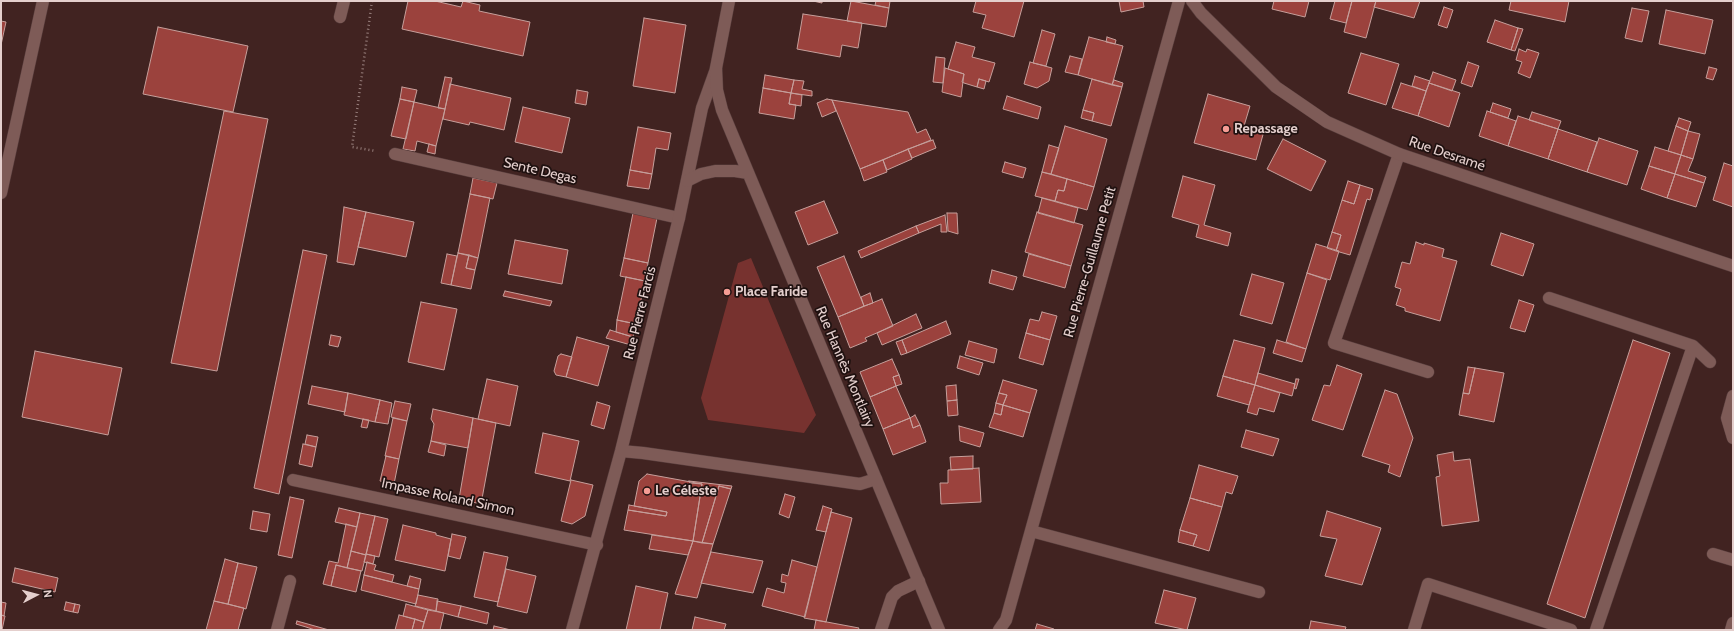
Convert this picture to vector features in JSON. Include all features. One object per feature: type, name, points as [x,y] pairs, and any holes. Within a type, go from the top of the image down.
[{"type":"street","points":[[1,192],[5,155],[43,1]]},
{"type":"street","points":[[340,17],[344,1]]},
{"type":"street","name":"Rue Pierre Farcis","points":[[572,630],[597,545],[621,451],[679,218],[702,108],[716,68],[729,1]]},
{"type":"street","name":"Rue Pierre-Guillaume Petit","points":[[999,630],[1006,620],[1179,1]]},
{"type":"street","name":"Rue Desramé","points":[[1192,1],[1201,12],[1276,87],[1328,122],[1399,154],[1733,266]]},
{"type":"street","name":"Rue Hannès Montlairy","points":[[716,68],[717,90],[722,110],[939,630]]},
{"type":"street","name":"Sente Degas","points":[[395,154],[679,218]]},
{"type":"street","points":[[1399,154],[1334,343],[1428,372]]},
{"type":"street","points":[[687,181],[701,174],[715,171],[735,171],[748,173]]},
{"type":"street","points":[[1550,298],[1693,346],[1710,362]]},
{"type":"street","points":[[1596,630],[1693,346]]},
{"type":"street","points":[[1733,396],[1727,418],[1733,438]]},
{"type":"street","points":[[621,451],[860,484],[876,479]]},
{"type":"street","name":"Impasse Roland Simon","points":[[293,480],[597,545]]},
{"type":"street","points":[[1031,531],[1258,592]]},
{"type":"street","points":[[1713,554],[1733,560]]},
{"type":"street","points":[[277,630],[290,581]]},
{"type":"street","points":[[881,630],[892,597],[898,591],[919,581]]},
{"type":"street","points":[[1414,630],[1428,584],[1571,630]]},
{"type":"street","points":[[1731,630],[1733,624]]},
{"type":"path","points":[[372,1],[352,147],[395,154]]},
{"type":"shaded area","points":[[751,258],[816,415],[804,433],[708,420],[701,398],[738,263]]},
{"type":"building","points":[[408,1],[435,1],[461,7],[463,1],[480,5],[479,11],[530,22],[523,56],[402,29]]},
{"type":"building","points":[[851,1],[889,8],[886,27],[847,21]]},
{"type":"building","points":[[876,1],[890,1],[889,8],[875,5]]},
{"type":"building","points":[[976,1],[1024,1],[1014,37],[982,28],[986,15],[973,12]]},
{"type":"building","points":[[1119,1],[1143,1],[1144,7],[1121,12]]},
{"type":"building","points":[[1274,1],[1309,1],[1305,17],[1272,9]]},
{"type":"building","points":[[1335,1],[1352,1],[1346,23],[1330,19]]},
{"type":"building","points":[[1352,1],[1376,1],[1366,38],[1344,32]]},
{"type":"building","points":[[1376,1],[1420,1],[1414,18],[1374,7]]},
{"type":"building","points":[[1511,1],[1569,1],[1565,22],[1509,10]]},
{"type":"building","points":[[1444,7],[1453,10],[1447,28],[1438,25]]},
{"type":"building","points":[[1632,8],[1649,11],[1642,42],[1625,38]]},
{"type":"building","points":[[1666,10],[1713,20],[1705,54],[1659,44]]},
{"type":"building","points":[[803,14],[862,23],[858,48],[842,45],[840,57],[797,49]]},
{"type":"building","points":[[644,18],[686,25],[675,93],[633,86]]},
{"type":"building","points":[[1495,20],[1518,28],[1511,50],[1487,42]]},
{"type":"building","points":[[1,21],[6,22],[1,45]]},
{"type":"building","points":[[158,27],[248,46],[233,112],[143,94]]},
{"type":"building","points":[[1518,28],[1523,29],[1515,51],[1511,50]]},
{"type":"building","points":[[1042,30],[1055,34],[1046,66],[1033,63]]},
{"type":"building","points":[[1089,37],[1123,46],[1112,85],[1078,75]]},
{"type":"building","points":[[1107,37],[1116,40],[1115,44],[1106,42]]},
{"type":"building","points":[[956,42],[975,47],[972,57],[995,63],[989,82],[979,79],[977,87],[964,83],[962,82],[964,74],[948,69]]},
{"type":"building","points":[[1519,49],[1526,52],[1527,49],[1539,53],[1530,78],[1518,73],[1522,62],[1516,60]]},
{"type":"building","points":[[1361,53],[1399,64],[1386,105],[1348,93]]},
{"type":"building","points":[[1070,56],[1082,59],[1078,75],[1065,72]]},
{"type":"building","points":[[936,57],[945,58],[943,83],[933,82]]},
{"type":"building","points":[[1030,62],[1052,68],[1049,81],[1037,88],[1024,84]]},
{"type":"building","points":[[1468,62],[1479,66],[1472,87],[1461,83]]},
{"type":"building","points":[[1709,67],[1717,69],[1713,80],[1706,78]]},
{"type":"building","points":[[945,68],[964,74],[961,97],[942,92]]},
{"type":"building","points":[[1433,72],[1456,80],[1452,91],[1429,83]]},
{"type":"building","points":[[765,75],[794,80],[791,93],[763,88]]},
{"type":"building","points":[[1415,76],[1430,81],[1426,91],[1412,86]]},
{"type":"building","points":[[445,77],[452,78],[445,109],[438,108]]},
{"type":"building","points":[[979,79],[986,81],[984,89],[977,87]]},
{"type":"building","points":[[1092,79],[1122,87],[1111,126],[1092,121],[1094,113],[1083,110]]},
{"type":"building","points":[[794,80],[804,81],[802,89],[812,91],[812,96],[791,93]]},
{"type":"building","points":[[1114,80],[1123,83],[1122,87],[1112,85]]},
{"type":"building","points":[[1401,83],[1426,91],[1418,116],[1392,108]]},
{"type":"building","points":[[1429,83],[1460,93],[1449,127],[1418,116]]},
{"type":"building","points":[[450,84],[511,98],[504,130],[470,122],[469,125],[443,119]]},
{"type":"building","points":[[402,87],[417,90],[414,102],[400,99]]},
{"type":"building","points":[[763,88],[791,93],[789,104],[796,105],[794,119],[759,113]]},
{"type":"building","points":[[577,90],[588,92],[586,105],[575,103]]},
{"type":"building","points":[[791,93],[802,95],[801,106],[789,104]]},
{"type":"building","name":"Repassage","points":[[1208,94],[1250,106],[1244,126],[1264,131],[1256,160],[1194,143]]},
{"type":"building","points":[[1007,96],[1041,107],[1038,119],[1003,109]]},
{"type":"building","points":[[400,99],[414,102],[406,139],[391,136]]},
{"type":"building","points":[[827,99],[832,100],[836,111],[822,117],[817,103]]},
{"type":"building","points":[[832,100],[908,112],[917,133],[926,129],[931,140],[860,169]]},
{"type":"building","points":[[414,102],[445,109],[436,146],[417,141],[415,151],[403,149]]},
{"type":"building","points":[[1493,103],[1511,109],[1508,118],[1490,112]]},
{"type":"building","points":[[523,107],[570,118],[562,153],[515,142]]},
{"type":"building","points":[[1083,110],[1094,113],[1092,121],[1081,118]]},
{"type":"building","points":[[224,111],[268,119],[217,371],[171,363]]},
{"type":"building","points":[[1487,111],[1516,121],[1508,146],[1479,136]]},
{"type":"building","points":[[1532,112],[1561,121],[1558,129],[1529,120]]},
{"type":"building","points":[[1518,116],[1558,129],[1548,159],[1508,146]]},
{"type":"building","points":[[1679,118],[1691,122],[1688,131],[1676,126]]},
{"type":"building","points":[[1065,126],[1107,139],[1094,187],[1051,174]]},
{"type":"building","points":[[1676,126],[1688,131],[1681,155],[1668,151]]},
{"type":"building","points":[[638,127],[671,133],[668,150],[656,148],[652,174],[630,170]]},
{"type":"building","points":[[1558,129],[1597,142],[1587,172],[1548,159]]},
{"type":"building","points":[[1688,131],[1700,134],[1693,159],[1681,155]]},
{"type":"building","points":[[1599,138],[1638,151],[1627,185],[1587,172]]},
{"type":"building","points":[[1283,139],[1326,161],[1311,191],[1267,169]]},
{"type":"building","points":[[933,140],[936,148],[912,158],[908,149]]},
{"type":"building","points":[[429,144],[436,146],[435,154],[427,152]]},
{"type":"building","points":[[1049,145],[1059,148],[1051,174],[1042,172]]},
{"type":"building","points":[[1655,147],[1681,155],[1675,174],[1649,166]]},
{"type":"building","points":[[908,149],[912,159],[887,170],[883,160]]},
{"type":"building","points":[[1681,155],[1693,159],[1688,171],[1706,177],[1704,183],[1675,174]]},
{"type":"building","points":[[883,160],[887,172],[864,181],[860,169]]},
{"type":"building","points":[[1005,162],[1026,168],[1023,178],[1002,172]]},
{"type":"building","points":[[1724,163],[1733,166],[1733,207],[1713,200]]},
{"type":"building","points":[[1649,166],[1675,174],[1667,198],[1641,189]]},
{"type":"building","points":[[630,170],[652,174],[649,189],[627,186]]},
{"type":"building","points":[[1042,172],[1067,179],[1064,191],[1058,190],[1055,201],[1035,196]]},
{"type":"building","points":[[1675,174],[1704,183],[1696,207],[1667,198]]},
{"type":"building","points":[[1183,176],[1215,185],[1204,225],[1231,233],[1228,246],[1196,237],[1199,225],[1172,217]]},
{"type":"building","points":[[473,178],[497,183],[493,199],[470,194]]},
{"type":"building","points":[[1067,179],[1094,187],[1087,210],[1055,201],[1058,190],[1064,191]]},
{"type":"building","points":[[1348,181],[1360,185],[1354,204],[1342,200]]},
{"type":"building","points":[[1360,185],[1373,189],[1370,200],[1367,199],[1350,255],[1336,251],[1341,235],[1332,232],[1342,200],[1354,204]]},
{"type":"building","points":[[470,194],[490,198],[478,258],[458,253]]},
{"type":"building","points":[[1042,198],[1078,208],[1074,223],[1038,213]]},
{"type":"building","points":[[824,201],[838,233],[808,245],[795,212]]},
{"type":"building","points":[[344,207],[366,212],[354,265],[337,262]]},
{"type":"building","points":[[366,212],[414,222],[406,257],[358,247]]},
{"type":"building","points":[[1037,212],[1083,225],[1071,266],[1025,252]]},
{"type":"building","points":[[633,213],[657,218],[648,263],[624,258]]},
{"type":"building","points":[[947,213],[957,213],[958,234],[948,231]]},
{"type":"building","points":[[945,215],[947,232],[941,232],[941,224],[919,233],[916,226]]},
{"type":"building","points":[[916,226],[919,233],[861,258],[858,251]]},
{"type":"building","points":[[1332,232],[1341,235],[1336,251],[1327,248]]},
{"type":"building","points":[[1501,233],[1534,244],[1523,276],[1491,265]]},
{"type":"building","points":[[515,240],[568,250],[562,284],[508,274]]},
{"type":"building","points":[[1416,242],[1444,249],[1442,257],[1457,261],[1440,321],[1405,311],[1405,308],[1396,305],[1401,289],[1395,287],[1402,262],[1410,264]]},
{"type":"building","points":[[1316,244],[1339,251],[1330,280],[1307,273]]},
{"type":"building","points":[[303,250],[327,255],[279,494],[254,488]]},
{"type":"building","points":[[458,253],[469,255],[466,268],[475,270],[471,289],[451,285]]},
{"type":"building","points":[[447,254],[457,256],[451,285],[441,283]]},
{"type":"building","points":[[1029,254],[1071,266],[1065,288],[1023,276]]},
{"type":"building","points":[[469,255],[478,258],[475,270],[466,268]]},
{"type":"building","points":[[844,256],[864,306],[838,317],[817,267]]},
{"type":"building","points":[[624,258],[648,263],[645,281],[620,276]]},
{"type":"building","points":[[992,270],[1017,277],[1013,290],[989,283]]},
{"type":"building","points":[[1307,273],[1327,280],[1306,349],[1286,342]]},
{"type":"building","points":[[1252,274],[1284,283],[1272,324],[1240,315]]},
{"type":"building","points":[[626,277],[645,281],[636,324],[617,320]]},
{"type":"building","points":[[505,291],[552,301],[550,306],[503,296]]},
{"type":"building","points":[[870,293],[873,303],[864,306],[861,297]]},
{"type":"building","points":[[882,299],[893,326],[865,338],[867,341],[850,348],[838,317]]},
{"type":"building","points":[[1519,300],[1534,305],[1525,332],[1510,328]]},
{"type":"building","points":[[421,302],[457,309],[444,370],[408,362]]},
{"type":"building","points":[[1042,312],[1057,316],[1050,340],[1026,333],[1030,319],[1039,321]]},
{"type":"building","points":[[916,314],[922,328],[882,345],[877,333]]},
{"type":"building","points":[[617,320],[636,324],[633,337],[616,332]]},
{"type":"building","points":[[946,321],[951,334],[907,353],[902,340]]},
{"type":"building","points":[[610,330],[633,337],[631,345],[606,338]]},
{"type":"building","points":[[1026,333],[1050,340],[1043,365],[1019,358]]},
{"type":"building","points":[[331,335],[341,337],[338,347],[329,345]]},
{"type":"building","points":[[577,337],[609,346],[598,386],[566,377]]},
{"type":"building","points":[[902,340],[907,353],[901,355],[896,342]]},
{"type":"building","points":[[1234,340],[1265,348],[1255,385],[1223,376]]},
{"type":"building","points":[[1277,340],[1306,349],[1302,362],[1273,353]]},
{"type":"building","points":[[1633,340],[1670,353],[1585,618],[1547,604]]},
{"type":"building","points":[[969,341],[997,349],[994,363],[965,355]]},
{"type":"building","points":[[35,351],[122,368],[108,435],[22,417]]},
{"type":"building","points":[[561,354],[572,357],[566,377],[556,375],[554,371],[558,356]]},
{"type":"building","points":[[960,356],[983,363],[979,375],[957,368]]},
{"type":"building","points":[[892,359],[899,375],[893,377],[896,386],[870,397],[860,372]]},
{"type":"building","points":[[1337,365],[1362,374],[1343,430],[1312,420],[1324,385],[1330,386]]},
{"type":"building","points":[[1468,367],[1475,368],[1469,394],[1463,393]]},
{"type":"building","points":[[1475,368],[1504,373],[1494,422],[1459,415],[1463,393],[1469,394]]},
{"type":"building","points":[[1258,373],[1295,384],[1292,396],[1255,385]]},
{"type":"building","points":[[899,375],[902,384],[896,386],[893,377]]},
{"type":"building","points":[[1223,376],[1255,385],[1249,405],[1217,396]]},
{"type":"building","points":[[487,379],[518,386],[510,426],[478,419]]},
{"type":"building","points":[[1296,379],[1299,379],[1296,389],[1294,388]]},
{"type":"building","points":[[1003,380],[1037,390],[1030,413],[1003,405],[1007,395],[999,393]]},
{"type":"building","points":[[956,385],[957,400],[947,401],[946,386]]},
{"type":"building","points":[[1255,385],[1280,393],[1274,412],[1259,408],[1257,415],[1247,412]]},
{"type":"building","points":[[312,386],[348,393],[345,412],[308,404]]},
{"type":"building","points":[[896,386],[910,418],[883,429],[870,397]]},
{"type":"building","points":[[1385,390],[1397,394],[1413,438],[1400,477],[1388,472],[1390,465],[1362,456]]},
{"type":"building","points":[[348,393],[380,400],[375,422],[344,415]]},
{"type":"building","points":[[999,393],[1007,395],[1003,405],[996,403]]},
{"type":"building","points":[[380,400],[392,403],[388,424],[375,422]]},
{"type":"building","points":[[957,400],[958,415],[948,416],[947,401]]},
{"type":"building","points":[[395,401],[411,404],[407,421],[391,417]]},
{"type":"building","points":[[597,402],[610,406],[604,429],[591,425]]},
{"type":"building","points":[[996,403],[1003,405],[1001,415],[994,413]]},
{"type":"building","points":[[1003,405],[1030,413],[1023,437],[989,427],[994,413],[1001,415]]},
{"type":"building","points":[[433,409],[473,418],[468,448],[431,441],[434,424],[431,419]]},
{"type":"building","points":[[915,415],[920,425],[913,428],[910,418]]},
{"type":"building","points":[[393,418],[407,421],[399,459],[385,456]]},
{"type":"building","points":[[473,418],[496,423],[481,504],[459,499]]},
{"type":"building","points":[[910,418],[913,428],[920,425],[926,442],[893,455],[883,429]]},
{"type":"building","points":[[363,419],[369,420],[367,428],[361,427]]},
{"type":"building","points":[[959,426],[984,433],[980,447],[960,441]]},
{"type":"building","points":[[1246,430],[1279,439],[1273,456],[1241,447]]},
{"type":"building","points":[[543,433],[579,441],[570,481],[535,473]]},
{"type":"building","points":[[307,435],[318,437],[316,447],[305,444]]},
{"type":"building","points":[[431,441],[446,445],[444,456],[428,452]]},
{"type":"building","points":[[303,444],[316,447],[312,467],[299,464]]},
{"type":"building","points":[[1453,452],[1454,461],[1470,459],[1479,521],[1442,526],[1436,477],[1440,476],[1437,455]]},
{"type":"building","points":[[386,456],[399,459],[394,484],[380,481]]},
{"type":"building","points":[[973,456],[973,469],[951,470],[950,457]]},
{"type":"building","points":[[1199,465],[1238,476],[1232,494],[1226,492],[1222,507],[1190,498]]},
{"type":"building","points":[[979,468],[981,502],[941,504],[940,483],[948,483],[948,470]]},
{"type":"building","points":[[647,474],[702,484],[693,541],[624,530],[628,510],[666,516],[667,512],[634,506],[639,481]]},
{"type":"building","points":[[571,480],[593,485],[585,516],[572,524],[561,521]]},
{"type":"building","points":[[689,481],[732,486],[731,489],[719,486],[702,543],[693,541],[702,484],[690,483]]},
{"type":"building","points":[[719,486],[731,489],[713,544],[702,543]]},
{"type":"building","points":[[785,494],[795,497],[789,518],[779,514]]},
{"type":"building","points":[[290,497],[304,500],[292,558],[278,555]]},
{"type":"building","points":[[1190,498],[1222,507],[1209,551],[1193,546],[1197,535],[1180,530]]},
{"type":"building","points":[[629,505],[667,512],[666,516],[628,510]]},
{"type":"building","points":[[823,506],[832,509],[826,532],[816,530]]},
{"type":"building","points":[[339,508],[360,513],[357,527],[335,522]]},
{"type":"building","points":[[253,511],[270,514],[267,532],[250,529]]},
{"type":"building","points":[[1327,511],[1381,528],[1362,585],[1325,576],[1337,539],[1320,536]]},
{"type":"building","points":[[831,512],[852,518],[826,622],[804,618]]},
{"type":"building","points":[[360,513],[375,516],[366,555],[351,551]]},
{"type":"building","points":[[375,516],[388,519],[379,557],[366,554]]},
{"type":"building","points":[[346,524],[357,527],[347,568],[336,565],[331,586],[323,584],[329,561],[338,563]]},
{"type":"building","points":[[403,525],[436,533],[436,535],[451,539],[445,571],[395,560]]},
{"type":"building","points":[[1180,530],[1197,535],[1193,546],[1178,542]]},
{"type":"building","points":[[452,534],[466,537],[460,559],[448,556]]},
{"type":"building","points":[[652,535],[693,541],[688,555],[649,549]]},
{"type":"building","points":[[693,541],[713,544],[697,598],[675,594]]},
{"type":"building","points":[[351,551],[366,555],[362,571],[347,568]]},
{"type":"building","points":[[484,552],[508,557],[498,602],[474,597]]},
{"type":"building","points":[[711,552],[763,561],[753,593],[701,583]]},
{"type":"building","points":[[366,554],[375,556],[373,564],[364,562]]},
{"type":"building","points":[[225,559],[238,563],[228,604],[214,601]]},
{"type":"building","points":[[792,560],[817,567],[805,617],[762,606],[767,588],[784,593],[786,583],[781,582],[782,574],[788,576]]},
{"type":"building","points":[[367,562],[376,565],[374,570],[394,575],[392,582],[364,575]]},
{"type":"building","points":[[238,563],[257,567],[246,609],[228,604]]},
{"type":"building","points":[[336,565],[361,571],[356,592],[331,586]]},
{"type":"building","points":[[15,568],[58,578],[55,592],[12,582]]},
{"type":"building","points":[[506,569],[536,576],[527,613],[497,606]]},
{"type":"building","points":[[364,575],[419,589],[416,604],[361,590]]},
{"type":"building","points":[[410,576],[421,579],[419,589],[407,586]]},
{"type":"building","points":[[636,586],[668,593],[660,630],[626,630]]},
{"type":"building","points":[[1164,590],[1196,598],[1187,630],[1155,623]]},
{"type":"building","points":[[418,595],[438,599],[436,611],[415,606]]},
{"type":"building","points":[[214,601],[244,608],[238,630],[206,630]]},
{"type":"building","points":[[437,601],[461,606],[458,617],[436,611]]},
{"type":"building","points":[[1,602],[6,603],[4,616],[1,615]]},
{"type":"building","points":[[66,602],[75,604],[73,612],[64,610]]},
{"type":"building","points":[[75,604],[80,605],[78,613],[73,612]]},
{"type":"building","points":[[406,604],[428,610],[424,622],[403,616]]},
{"type":"building","points":[[461,606],[489,613],[487,624],[458,617]]},
{"type":"building","points":[[428,610],[444,613],[440,630],[422,630]]},
{"type":"building","points":[[1,615],[5,616],[2,630],[1,630]]},
{"type":"building","points":[[399,615],[415,619],[412,630],[395,630]]},
{"type":"building","points":[[695,617],[726,624],[724,630],[692,630]]},
{"type":"building","points":[[415,619],[424,622],[422,630],[412,630]]},
{"type":"building","points":[[816,620],[859,628],[858,630],[814,630]]},
{"type":"building","points":[[297,621],[329,630],[315,630],[296,624]]},
{"type":"building","points":[[1311,621],[1346,627],[1345,630],[1309,630]]},
{"type":"building","points":[[1037,624],[1054,629],[1054,630],[1035,630]]},
{"type":"building","points":[[494,626],[511,630],[493,630]]},
{"type":"place","name":"Repassage","points":[[1226,129]]},
{"type":"place","name":"Place Faride","points":[[727,292]]},
{"type":"place","name":"Le Céleste","points":[[647,491]]}]
